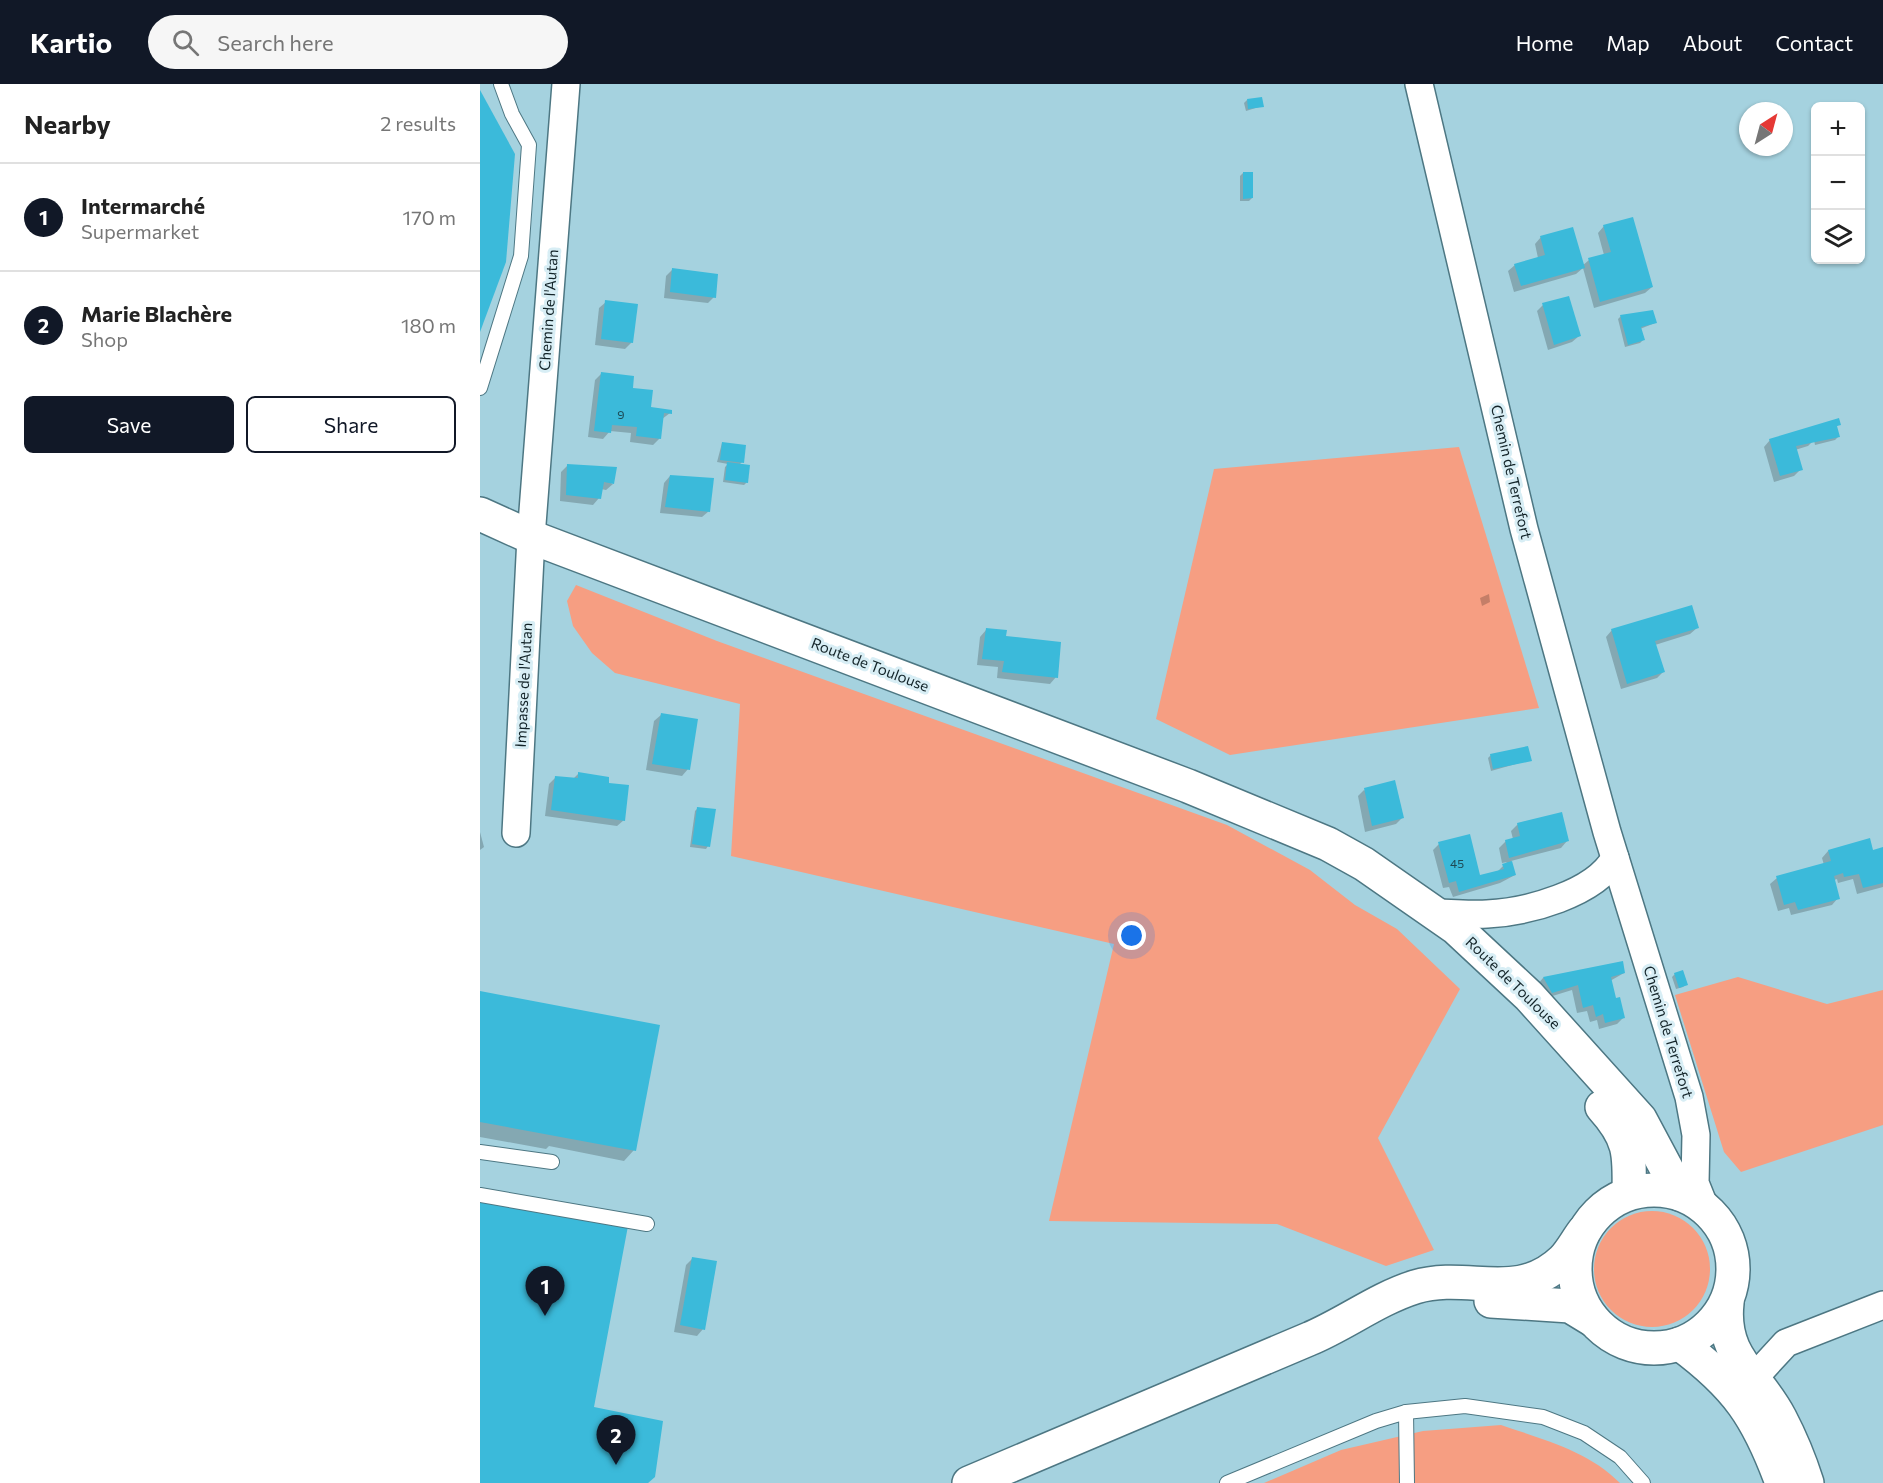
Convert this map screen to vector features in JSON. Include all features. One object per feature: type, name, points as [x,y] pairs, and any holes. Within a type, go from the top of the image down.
[{"type":"main road","name":"Route de Toulouse","points":[[480,514],[531,537],[1188,786],[1328,844],[1364,864],[1436,913],[1500,965],[1610,1083],[1640,1119],[1693,1201]]},
{"type":"main road","name":"Route de Toulouse","points":[[1260,816],[1372,890],[1425,930],[1472,970],[1528,1025],[1612,1118],[1626,1139],[1631,1158],[1629,1193]]},
{"type":"main road","points":[[969,1483],[1320,1334],[1390,1297],[1415,1287],[1438,1282],[1505,1286],[1525,1283],[1563,1260],[1596,1214],[1611,1202],[1629,1193],[1655,1189],[1693,1201],[1722,1228],[1732,1252],[1734,1277],[1724,1324],[1782,1483]]},
{"type":"main road","points":[[1584,1231],[1576,1253],[1575,1277],[1581,1299],[1593,1320]]},
{"type":"main road","points":[[1320,1334],[1348,1329],[1436,1302],[1484,1300],[1570,1306],[1593,1320],[1611,1336],[1633,1345],[1656,1348],[1680,1344],[1699,1335],[1715,1320],[1727,1303]]},
{"type":"main road","points":[[1680,1344],[1722,1376],[1746,1388],[1779,1417],[1807,1483]]},
{"type":"street","name":"Chemin de l'Autan","points":[[531,537],[567,84]]},
{"type":"street","name":"Chemin de Terrefort","points":[[1419,84],[1524,529],[1615,858],[1689,1097],[1696,1135],[1693,1201]]},
{"type":"street","name":"Impasse de l'Autan","points":[[516,833],[531,537]]},
{"type":"street","points":[[1436,913],[1488,914],[1557,899],[1586,887],[1607,871],[1615,858]]},
{"type":"street","points":[[1746,1388],[1786,1343],[1883,1305]]},
{"type":"lane","points":[[480,388],[521,256],[529,145],[512,114],[501,84]]},
{"type":"lane","points":[[480,1152],[552,1162]]},
{"type":"lane","points":[[480,1195],[647,1224]]},
{"type":"lane","points":[[1227,1483],[1376,1421],[1406,1412],[1465,1406],[1543,1417],[1584,1433],[1620,1457],[1643,1483]]},
{"type":"lane","points":[[1406,1412],[1407,1483]]},
{"type":"shaded area","points":[[1459,447],[1539,708],[1230,755],[1156,719],[1214,469]]},
{"type":"shaded area","points":[[576,585],[717,641],[1227,825],[1310,870],[1355,905],[1397,929],[1460,989],[1378,1138],[1434,1250],[1386,1266],[1277,1224],[1049,1221],[1114,944],[731,856],[740,704],[615,673],[592,653],[573,626],[567,601]]},
{"type":"shaded area","points":[[1738,977],[1827,1004],[1883,990],[1883,1125],[1741,1172],[1724,1152],[1675,995]]},
{"type":"shaded area","points":[[1652,1211],[1674,1215],[1693,1228],[1706,1247],[1710,1269],[1706,1291],[1693,1310],[1674,1323],[1652,1327],[1630,1323],[1611,1310],[1598,1291],[1594,1269],[1598,1247],[1611,1228],[1630,1215]]},
{"type":"shaded area","points":[[1501,1425],[1580,1454],[1608,1472],[1620,1483],[1264,1483],[1341,1450],[1423,1431]]},
{"type":"building","points":[[480,90],[515,154],[506,262],[480,332]]},
{"type":"building","points":[[1262,97],[1264,107],[1248,109],[1247,99]]},
{"type":"building","points":[[1243,172],[1253,172],[1253,198],[1243,199]]},
{"type":"building","points":[[1633,217],[1653,287],[1600,302],[1588,258],[1611,252],[1603,225]]},
{"type":"building","points":[[1573,227],[1585,268],[1521,286],[1514,264],[1545,255],[1540,236]]},
{"type":"building","points":[[672,268],[718,274],[716,298],[670,292]]},
{"type":"building","points":[[1569,296],[1581,336],[1554,345],[1542,303]]},
{"type":"building","points":[[605,300],[638,304],[633,343],[601,339]]},
{"type":"building","points":[[1653,310],[1657,323],[1641,327],[1645,340],[1628,345],[1620,315]]},
{"type":"building","points":[[601,372],[634,376],[633,388],[653,390],[651,407],[672,410],[672,414],[664,413],[661,439],[636,436],[637,427],[612,425],[611,433],[594,431]]},
{"type":"building","points":[[1839,418],[1841,425],[1837,426],[1840,437],[1796,446],[1803,470],[1780,476],[1769,439]]},
{"type":"building","points":[[722,442],[746,445],[744,463],[720,460]]},
{"type":"building","points":[[727,462],[750,465],[748,483],[725,480]]},
{"type":"building","points":[[567,464],[617,467],[614,484],[604,482],[601,499],[566,495]]},
{"type":"building","points":[[670,475],[714,478],[710,512],[665,507]]},
{"type":"building","points":[[1692,605],[1699,628],[1655,641],[1665,672],[1627,684],[1611,629]]},
{"type":"building","points":[[986,628],[1007,630],[1006,636],[1061,642],[1058,678],[1002,672],[1004,661],[982,659]]},
{"type":"building","points":[[661,713],[698,719],[690,770],[652,764]]},
{"type":"building","points":[[1528,746],[1532,761],[1493,769],[1490,754]]},
{"type":"building","points":[[578,772],[609,777],[609,783],[629,785],[625,821],[551,810],[555,776],[578,778]]},
{"type":"building","points":[[1395,780],[1404,818],[1372,826],[1364,788]]},
{"type":"building","points":[[697,807],[716,809],[710,847],[692,844]]},
{"type":"building","points":[[1562,812],[1569,841],[1509,858],[1505,840],[1520,836],[1517,823]]},
{"type":"building","points":[[1470,834],[1480,875],[1504,869],[1502,864],[1512,861],[1516,875],[1459,892],[1456,881],[1449,883],[1438,842]]},
{"type":"building","points":[[1870,838],[1873,850],[1883,847],[1883,883],[1863,888],[1859,874],[1844,877],[1843,873],[1834,876],[1840,899],[1798,910],[1795,902],[1784,905],[1776,876],[1831,861],[1828,850]]},
{"type":"building","points":[[1623,961],[1625,973],[1611,977],[1616,998],[1620,997],[1625,1018],[1605,1023],[1603,1014],[1596,1017],[1593,1005],[1583,1008],[1578,985],[1552,993],[1543,977]]},
{"type":"building","points":[[1683,970],[1688,985],[1679,988],[1674,973]]},
{"type":"building","points":[[480,991],[660,1025],[636,1151],[480,1122]]},
{"type":"building","points":[[480,1199],[628,1226],[594,1407],[663,1421],[655,1477],[648,1483],[480,1483]]},
{"type":"building","points":[[692,1257],[717,1261],[705,1330],[680,1325]]},
{"type":"place","name":"Intermarché","points":[[545,1316]]},
{"type":"place","name":"Marie Blachère","points":[[616,1465]]}]
